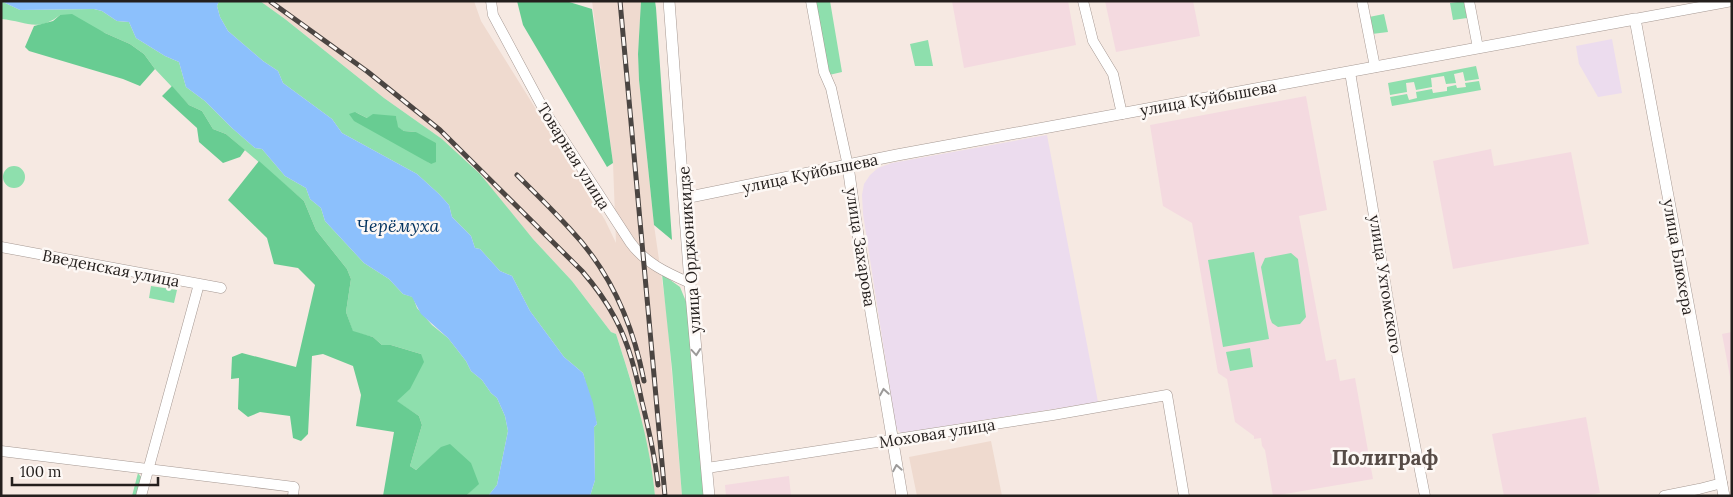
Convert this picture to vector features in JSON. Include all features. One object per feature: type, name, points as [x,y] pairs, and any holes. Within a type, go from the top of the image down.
[{"type":"street","name":"Товарная улица","points":[[491,1],[493,16],[544,110],[630,242],[643,258],[669,274],[690,283]]},
{"type":"street","name":"улица Захарова","points":[[811,1],[824,72],[831,88],[848,166],[902,496]]},
{"type":"street","points":[[1083,1],[1093,41],[1113,74],[1122,114]]},
{"type":"street","points":[[1362,1],[1375,67]]},
{"type":"street","points":[[1469,1],[1478,48]]},
{"type":"street","name":"улица Куйбышева","points":[[685,198],[907,154],[1635,19],[1677,6],[1732,1]]},
{"type":"street","name":"улица Орджоникидзе","points":[[669,3],[690,283],[709,496]]},
{"type":"street","name":"улица Блюхера","points":[[1635,19],[1724,496]]},
{"type":"street","name":"улица Ухтомского","points":[[1350,72],[1396,345],[1425,496]]},
{"type":"street","name":"Введенская улица","points":[[1,247],[221,288]]},
{"type":"street","points":[[141,496],[199,284]]},
{"type":"street","name":"Моховая улица","points":[[707,468],[1167,395],[1184,496]]},
{"type":"street","points":[[1,452],[148,469],[294,492]]},
{"type":"street","points":[[1664,496],[1722,483]]},
{"type":"shaded area","points":[[260,1],[474,1],[481,21],[605,220],[616,243],[613,163],[592,1],[641,1],[638,54],[639,80],[654,225],[667,315],[682,496],[655,496],[647,445],[634,390],[616,334],[611,332],[572,281],[533,239],[472,166],[442,139],[384,98]]},
{"type":"shaded area","points":[[952,1],[1068,1],[1076,45],[964,68]]},
{"type":"shaded area","points":[[1105,1],[1193,1],[1200,36],[1116,52]]},
{"type":"shaded area","points":[[1612,39],[1622,93],[1598,97],[1579,64],[1576,46]]},
{"type":"shaded area","points":[[1306,96],[1327,210],[1299,216],[1326,361],[1336,359],[1340,381],[1355,378],[1373,479],[1273,496],[1261,438],[1254,439],[1254,436],[1235,422],[1227,379],[1218,373],[1192,223],[1163,206],[1150,125]]},
{"type":"shaded area","points":[[1047,135],[1098,402],[901,433],[896,428],[863,214],[862,195],[864,184],[878,168],[892,163]]},
{"type":"shaded area","points":[[1491,149],[1494,166],[1571,152],[1589,244],[1453,269],[1433,161]]},
{"type":"shaded area","points":[[1732,332],[1732,387],[1722,334]]},
{"type":"shaded area","points":[[1586,417],[1600,493],[1584,496],[1504,496],[1492,434]]},
{"type":"shaded area","points":[[991,441],[1002,496],[917,496],[909,457]]},
{"type":"shaded area","points":[[789,476],[791,496],[726,496],[725,485]]},
{"type":"green space","points":[[1,1],[20,10],[94,9],[102,11],[117,21],[129,22],[136,38],[165,56],[179,62],[186,87],[205,101],[255,148],[262,149],[285,176],[306,188],[310,199],[321,208],[325,221],[364,263],[389,279],[403,294],[413,297],[417,308],[432,325],[448,338],[466,361],[471,371],[482,380],[497,398],[505,416],[508,431],[497,485],[488,496],[466,496],[478,484],[441,448],[416,470],[410,466],[422,425],[419,416],[396,401],[421,354],[391,345],[382,345],[373,337],[353,332],[346,312],[351,279],[347,269],[316,230],[304,201],[226,134],[213,129],[202,111],[189,105],[155,69],[144,54],[130,44],[60,15],[45,24],[38,25],[1,19]]},
{"type":"green space","points":[[219,1],[260,1],[384,98],[442,139],[480,174],[533,239],[572,281],[611,332],[616,334],[645,434],[655,496],[590,496],[595,480],[594,427],[597,424],[583,373],[564,357],[530,311],[512,276],[500,271],[480,249],[475,248],[471,236],[452,217],[449,205],[417,174],[342,133],[332,119],[283,83],[278,71],[263,61],[228,31],[220,17],[217,6]],"holes":[[[355,112],[367,118],[396,116],[397,127],[404,131],[416,132],[431,164]]]},
{"type":"green space","points":[[517,1],[566,1],[592,9],[613,163],[607,167],[523,25]]},
{"type":"green space","points":[[641,1],[655,1],[656,8],[672,240],[654,225],[639,80],[638,54]]},
{"type":"green space","points":[[816,1],[830,1],[842,72],[829,75]]},
{"type":"green space","points":[[1464,1],[1467,18],[1453,20],[1450,3]]},
{"type":"green space","points":[[72,14],[105,33],[130,44],[144,54],[155,69],[140,86],[123,79],[29,51],[25,47],[34,26],[53,21],[60,15]]},
{"type":"green space","points":[[1384,14],[1388,32],[1372,34],[1369,17]]},
{"type":"green space","points":[[928,40],[933,66],[915,66],[910,44]]},
{"type":"green space","points":[[1476,66],[1479,79],[1465,81],[1463,72],[1454,74],[1456,83],[1446,84],[1444,76],[1431,78],[1432,87],[1416,90],[1414,82],[1406,83],[1407,92],[1390,95],[1388,83]]},
{"type":"green space","points":[[1479,81],[1481,90],[1392,106],[1390,97],[1407,94],[1409,100],[1417,98],[1416,92],[1432,89],[1433,93],[1447,91],[1447,87],[1456,85],[1457,88],[1466,87],[1465,83]]},
{"type":"green space","points":[[172,86],[189,105],[202,111],[213,129],[226,134],[245,150],[240,157],[223,163],[199,142],[197,128],[162,96]]},
{"type":"green space","points":[[355,112],[367,118],[373,114],[396,116],[398,127],[404,131],[416,132],[436,143],[436,162],[431,164],[354,121],[349,114]]},
{"type":"green space","points":[[259,161],[304,201],[316,230],[347,269],[351,279],[346,312],[353,331],[373,337],[382,345],[391,345],[421,354],[424,362],[410,389],[397,401],[419,416],[422,425],[410,466],[416,470],[441,447],[450,444],[471,463],[479,484],[466,496],[383,496],[394,432],[356,426],[361,395],[353,366],[323,354],[312,356],[308,434],[301,441],[293,438],[290,416],[260,412],[248,417],[238,409],[239,378],[231,379],[232,357],[242,353],[296,367],[315,285],[298,268],[274,264],[267,238],[228,200]]},
{"type":"green space","points":[[14,166],[22,169],[25,177],[22,185],[14,188],[6,185],[3,177],[6,169]]},
{"type":"green space","points":[[1254,252],[1269,339],[1223,347],[1208,260]]},
{"type":"green space","points":[[1291,253],[1298,259],[1306,317],[1300,324],[1278,327],[1272,323],[1270,318],[1261,267],[1265,258]]},
{"type":"green space","points":[[662,274],[680,287],[687,304],[705,496],[682,496]]},
{"type":"green space","points":[[151,286],[177,290],[174,303],[149,298]]},
{"type":"green space","points":[[1250,348],[1253,367],[1230,371],[1226,352]]},
{"type":"green space","points":[[138,473],[141,477],[137,496],[132,496]]},
{"type":"water","name":"Черёмуха","points":[[1,1],[219,1],[217,6],[220,17],[228,31],[263,61],[278,71],[283,83],[332,119],[342,133],[417,174],[449,205],[452,217],[471,236],[475,248],[480,249],[500,271],[512,276],[530,311],[564,357],[583,373],[593,403],[597,424],[594,427],[595,480],[590,496],[488,496],[497,485],[508,431],[505,416],[497,398],[482,380],[471,371],[466,361],[448,338],[421,314],[412,297],[403,294],[389,279],[364,263],[325,221],[321,208],[310,199],[306,188],[285,176],[262,149],[255,148],[205,101],[186,87],[179,62],[165,56],[136,38],[129,22],[117,21],[102,11],[94,9],[20,10]]},
{"type":"railway","points":[[620,1],[665,496]]},
{"type":"railway","points":[[271,2],[368,72],[440,130],[591,282],[612,312],[628,348],[649,433],[658,485]]},
{"type":"railway","points":[[517,175],[557,215],[597,262],[618,299],[626,319],[644,381]]},
{"type":"district","name":"Полиграф","points":[[1385,457]]}]
